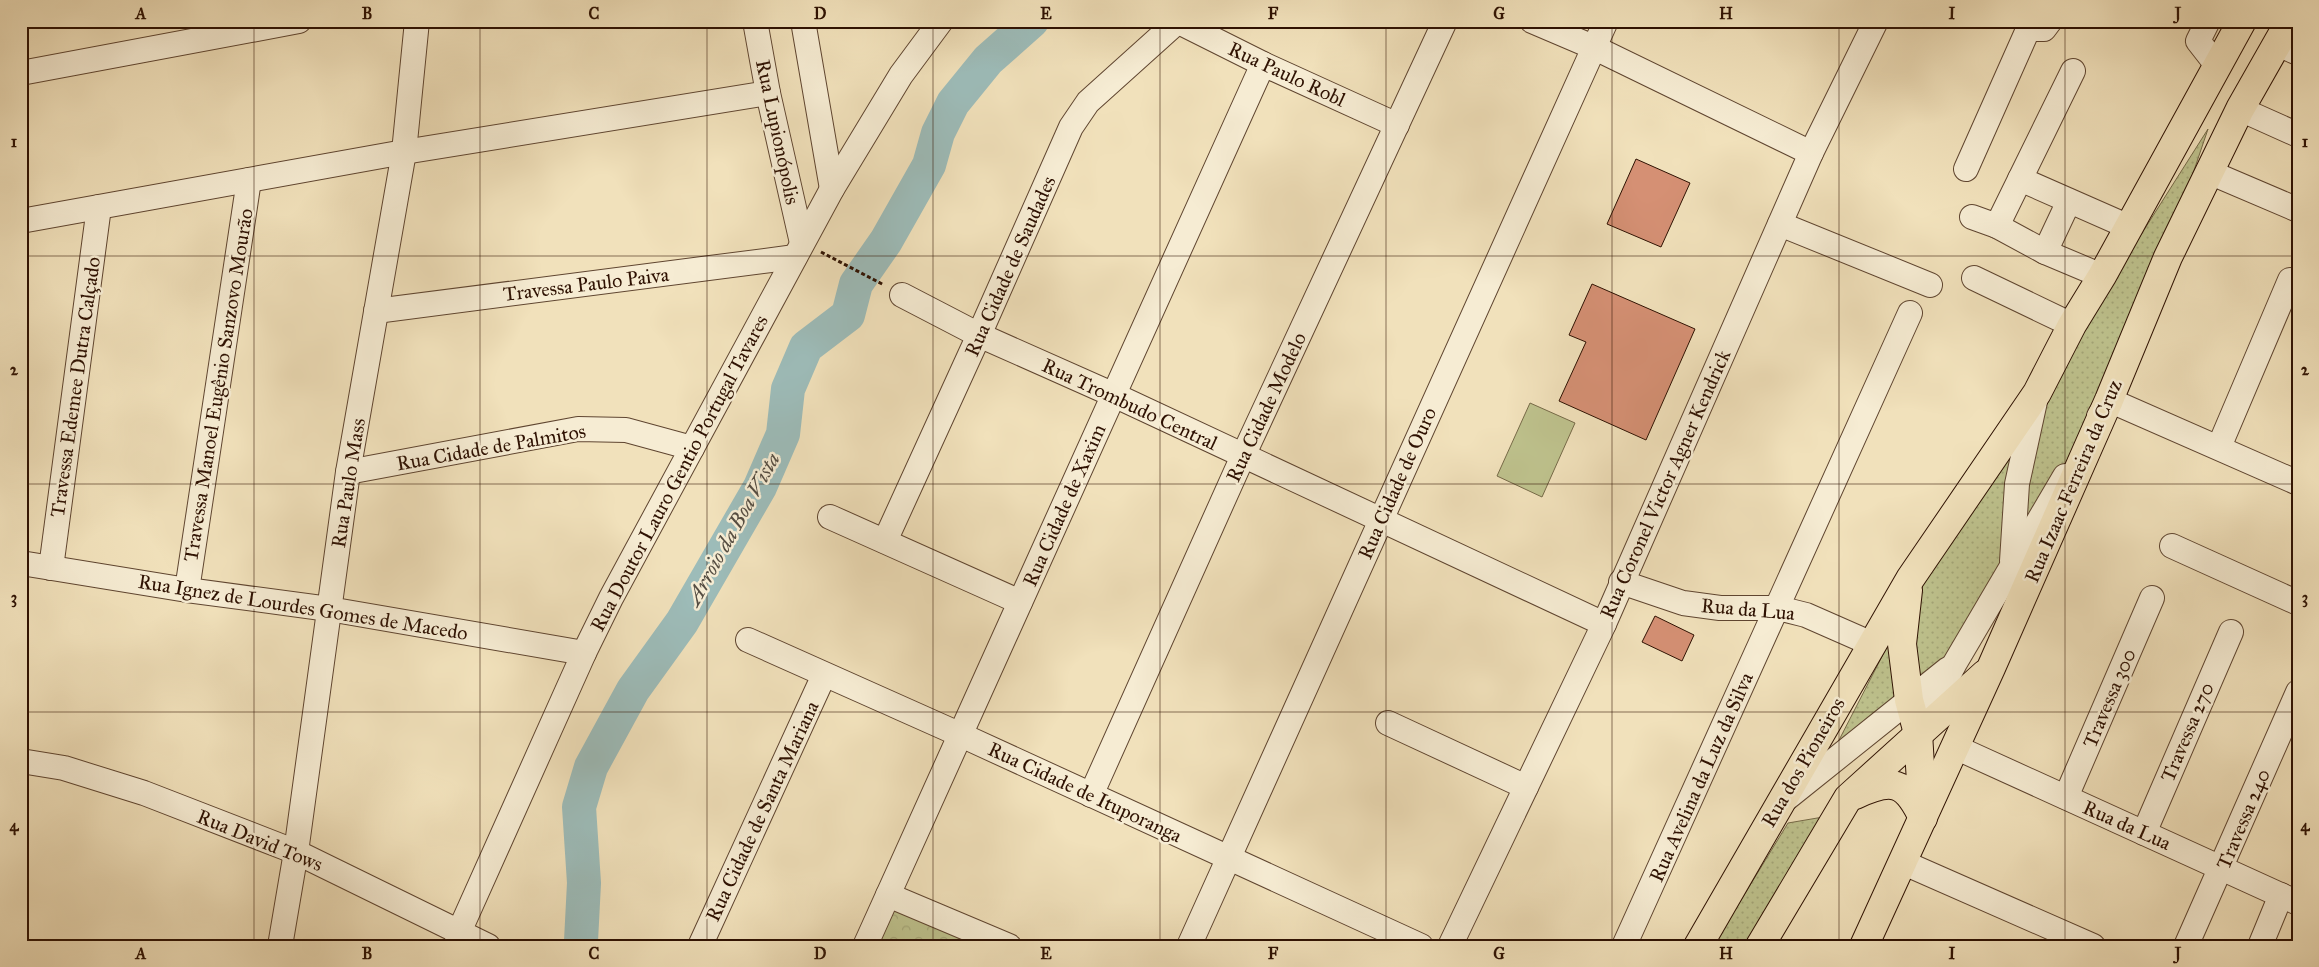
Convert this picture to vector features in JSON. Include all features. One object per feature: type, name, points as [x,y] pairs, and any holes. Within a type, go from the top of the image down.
[{"type":"main road","points":[[1923,819],[1918,733],[1909,700],[1902,644],[1910,579],[2037,392],[2072,325],[2129,227],[2216,64],[2242,21]]},
{"type":"main road","name":"Rua Izaac Ferreira da Cruz","points":[[1870,944],[1902,862],[1992,668],[2109,400],[2168,257],[2240,109],[2288,39]]},
{"type":"main road","name":"Rua dos Pioneiros","points":[[1698,946],[1910,579]]},
{"type":"main road","points":[[1760,946],[1848,798],[1992,668]]},
{"type":"main road","points":[[1848,798],[1874,786],[1889,784],[1902,788],[1913,797],[1923,819]]},
{"type":"street","points":[[21,72],[298,21]]},
{"type":"street","name":"Rua Paulo Mass","points":[[280,946],[296,852],[348,472],[404,152],[417,21]]},
{"type":"street","name":"Rua Lupionópolis","points":[[755,21],[798,250]]},
{"type":"street","name":"Rua Lupionópolis","points":[[803,21],[832,189]]},
{"type":"street","name":"Rua Doutor Lauro Gentio Portugal Tavares","points":[[457,939],[584,654],[692,448],[832,189],[901,75],[941,21]]},
{"type":"street","name":"Rua Paulo Robl","points":[[1178,21],[1263,64],[1397,125]]},
{"type":"street","name":"Rua Cidade de Saudades","points":[[885,541],[1071,127],[1088,102],[1178,21]]},
{"type":"street","name":"Rua Cidade Modelo","points":[[1091,795],[1243,456],[1445,21]]},
{"type":"street","points":[[1532,21],[1593,47],[1811,152]]},
{"type":"street","name":"Rua Cidade de Ouro","points":[[1189,946],[1606,21]]},
{"type":"street","name":"Rua Coronel Victor Agner Kendrick","points":[[1450,946],[1604,624],[1811,152],[1876,21]]},
{"type":"street","points":[[1966,169],[2026,34],[2030,30],[2044,29],[2050,21]]},
{"type":"street","points":[[2208,21],[2198,41],[2216,64]]},
{"type":"street","name":"Rua Cidade de Xaxim","points":[[865,946],[1263,64]]},
{"type":"street","points":[[1996,226],[2073,71]]},
{"type":"street","points":[[21,221],[404,152],[768,92]]},
{"type":"street","points":[[2240,109],[2298,135]]},
{"type":"street","points":[[2209,172],[2298,210]]},
{"type":"street","points":[[2020,178],[2129,227]]},
{"type":"street","name":"Travessa Manoel Eugênio Sanzovo Mourão","points":[[187,590],[249,180]]},
{"type":"street","points":[[2045,252],[2069,201]]},
{"type":"street","name":"Travessa Edemee Dutra Calçado","points":[[51,568],[99,207]]},
{"type":"street","points":[[1972,216],[1996,226],[2045,252],[2102,276]]},
{"type":"street","points":[[1780,224],[1930,285]]},
{"type":"street","name":"Travessa Paulo Paiva","points":[[376,311],[798,250]]},
{"type":"street","points":[[1974,278],[2072,325]]},
{"type":"street","points":[[2218,447],[2290,280]]},
{"type":"street","name":"Rua Trombudo Central","points":[[896,292],[979,335],[1114,395],[1604,624]]},
{"type":"street","name":"Rua Avelina da Luz da Silva","points":[[1624,946],[1910,313]]},
{"type":"street","points":[[2011,567],[2017,484],[2037,392]]},
{"type":"street","points":[[1918,733],[1955,663],[2109,400],[2298,483]]},
{"type":"street","name":"Rua Cidade de Palmitos","points":[[348,472],[578,429],[626,430],[692,448]]},
{"type":"street","points":[[830,516],[1020,602]]},
{"type":"street","points":[[2172,546],[2298,603]]},
{"type":"street","name":"Rua Ignez de Lourdes Gomes de Macedo","points":[[21,563],[187,590],[329,609],[584,654]]},
{"type":"street","name":"Rua da Lua","points":[[1621,582],[1683,603],[1720,608],[1778,608],[1806,615],[1872,644]]},
{"type":"street","name":"Travessa 300","points":[[2066,797],[2152,598]]},
{"type":"street","name":"Travessa 270","points":[[2144,833],[2231,632]]},
{"type":"street","name":"Rua Cidade de Ituporanga","points":[[748,640],[1421,946]]},
{"type":"street","points":[[1779,804],[1955,663]]},
{"type":"street","name":"Rua Cidade de Santa Mariana","points":[[700,946],[824,676]]},
{"type":"street","name":"Travessa 240","points":[[2186,946],[2298,692]]},
{"type":"street","points":[[1388,723],[1526,787]]},
{"type":"street","name":"Rua da Lua","points":[[1955,747],[2222,868],[2293,898]]},
{"type":"street","name":"Rua David Tows","points":[[21,761],[64,768],[144,793],[296,852],[457,939],[488,946]]},
{"type":"street","points":[[1902,862],[2093,946]]},
{"type":"street","points":[[888,895],[1009,946]]},
{"type":"street","points":[[2260,946],[2293,898]]},
{"type":"path","points":[[798,250],[850,266],[896,292]]},
{"type":"green space","points":[[2208,129],[2161,268],[2106,401],[2016,556],[2040,394]]},
{"type":"green space","points":[[1530,403],[1575,423],[1542,497],[1497,476]]},
{"type":"green space","points":[[2032,406],[2008,567],[1956,657],[1913,691],[1914,579]]},
{"type":"green space","points":[[1891,639],[1896,697],[1837,744]]},
{"type":"green space","points":[[1829,816],[1754,946],[1713,946],[1788,823]]},
{"type":"green space","points":[[892,900],[989,946],[872,946]]},
{"type":"building","points":[[1636,159],[1690,183],[1661,247],[1607,224]]},
{"type":"building","points":[[1592,284],[1695,329],[1646,440],[1559,401],[1586,342],[1569,335]]},
{"type":"building","points":[[1655,616],[1694,635],[1682,661],[1642,642]]},
{"type":"waterway","name":"Arroio da Boa Vista","points":[[581,941],[584,883],[579,807],[591,767],[633,690],[682,622],[760,487],[783,434],[788,389],[806,347],[848,315],[856,284],[886,241],[929,165],[938,133],[953,103],[988,60],[1032,21]]}]
